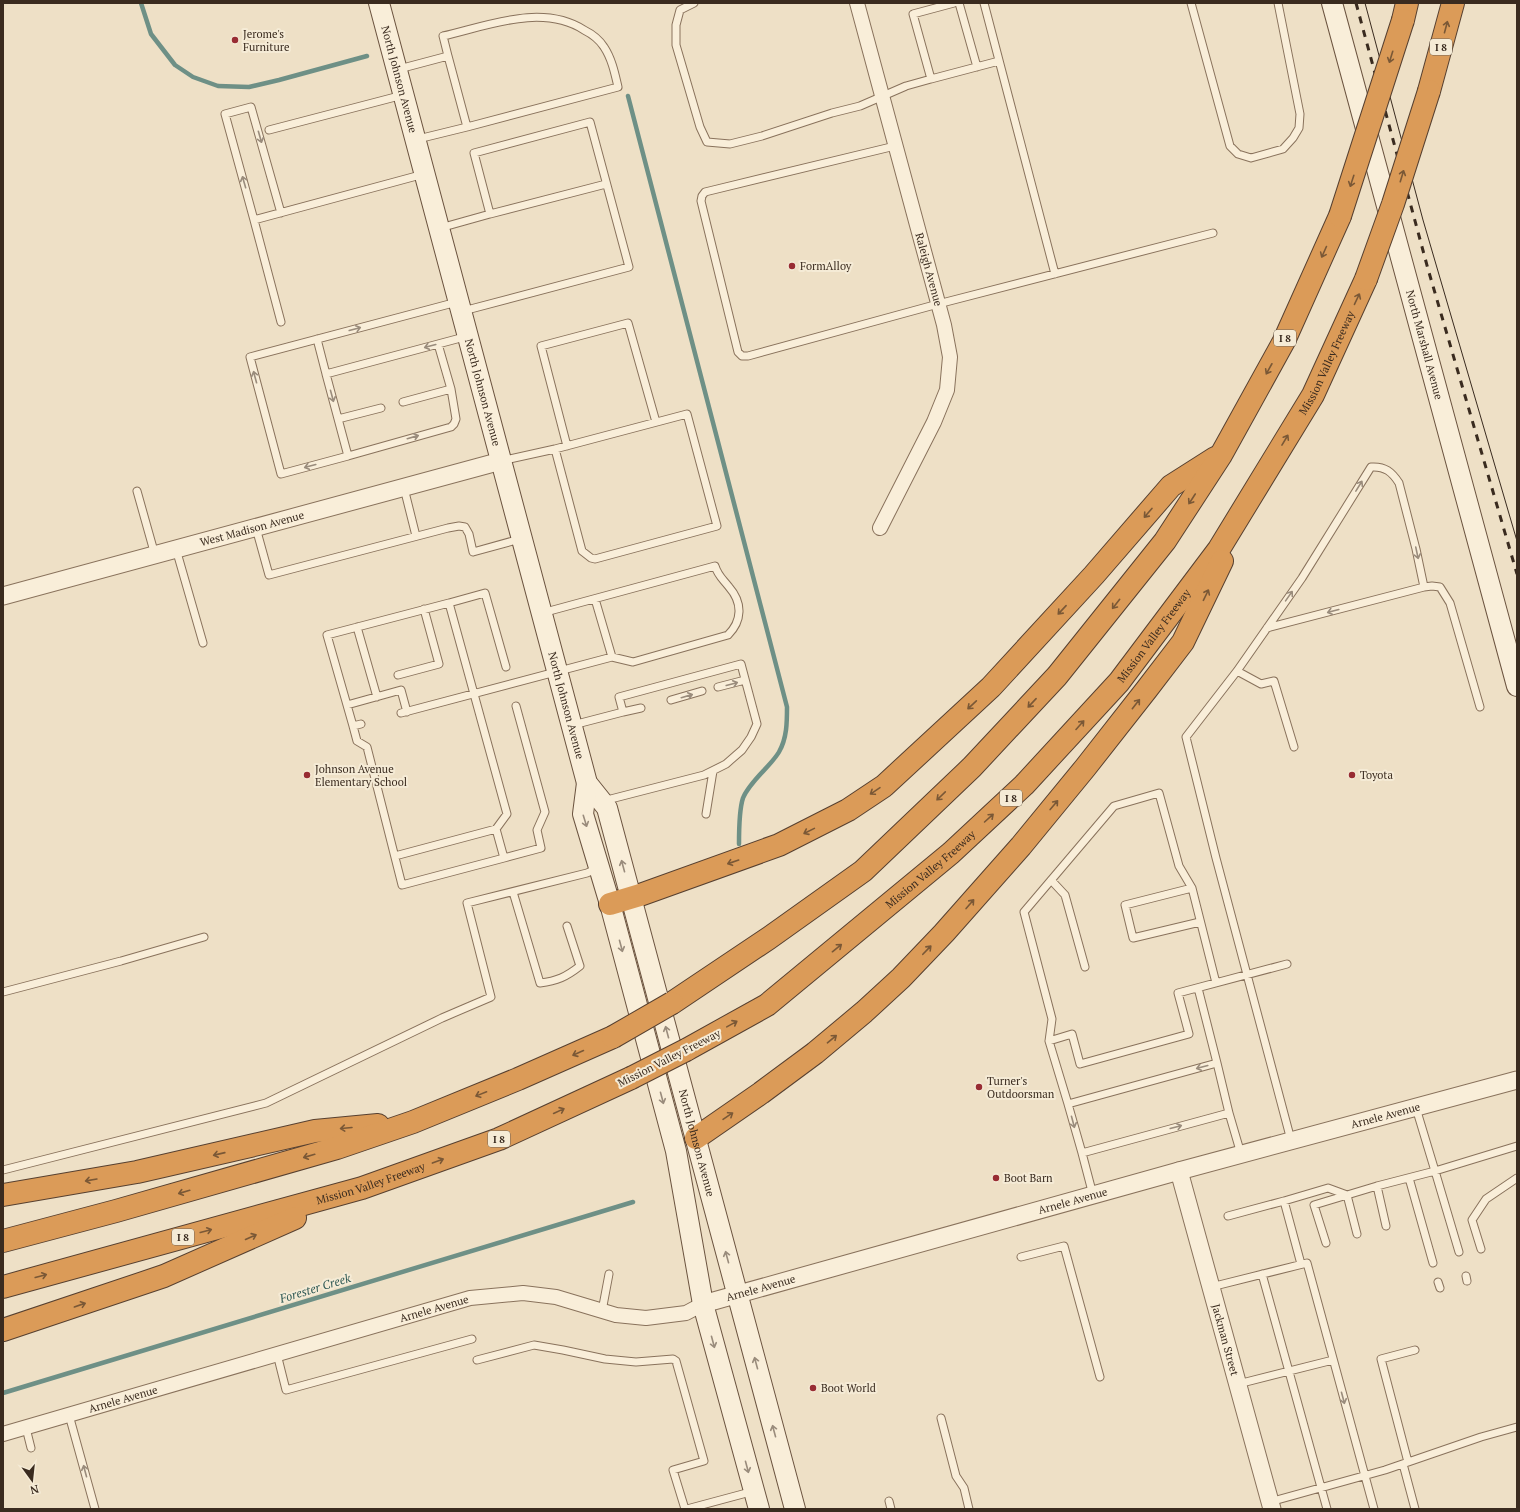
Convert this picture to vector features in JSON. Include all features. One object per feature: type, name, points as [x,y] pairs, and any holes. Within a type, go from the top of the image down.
[{"type":"highway","name":"Mission Valley Freeway","points":[[3,1287],[362,1188],[498,1139],[631,1078],[686,1050],[767,1005],[951,852],[1024,785],[1119,682],[1219,549],[1313,395],[1366,279],[1393,204],[1429,91],[1453,3]]},
{"type":"highway","name":"I 8","points":[[3,1241],[116,1211],[337,1148],[413,1122],[518,1079],[613,1037],[672,1003],[769,938],[862,871],[972,767],[1057,676],[1114,607],[1165,541],[1221,455],[1284,341],[1340,216],[1405,11]]},
{"type":"highway","points":[[610,904],[631,898],[779,845],[843,813],[884,786],[991,688],[1094,575],[1171,486],[1221,455]]},
{"type":"highway","points":[[696,1138],[815,1053],[864,1012],[901,978],[944,933],[1020,846],[1085,768],[1183,642],[1265,474]]},
{"type":"highway","points":[[3,1195],[137,1172],[315,1131],[413,1122]]},
{"type":"highway","points":[[3,1330],[164,1276],[362,1188]]},
{"type":"highway","points":[[3,1230],[116,1211]]},
{"type":"main road","name":"North Johnson Avenue","points":[[378,3],[587,782],[607,808],[795,1509]]},
{"type":"main road","name":"North Marshall Avenue","points":[[1332,3],[1516,679]]},
{"type":"main road","name":"North Johnson Avenue","points":[[587,782],[583,814],[610,904],[676,1151],[703,1304],[756,1500]]},
{"type":"street","name":"Raleigh Avenue","points":[[857,3],[944,324],[950,357],[947,390],[934,422],[880,528]]},
{"type":"street","name":"West Madison Avenue","points":[[3,596],[501,461]]},
{"type":"street","name":"Arnele Avenue","points":[[3,1434],[470,1298],[523,1294],[556,1297],[616,1315],[646,1318],[686,1313],[703,1304],[738,1294],[1179,1171],[1517,1080]]},
{"type":"street","name":"Jackman Street","points":[[1179,1171],[1271,1505]]},
{"type":"lane","points":[[694,3],[680,10],[676,25],[676,45],[700,127],[707,142],[730,144],[743,141],[832,113],[860,106],[906,86],[999,61]]},
{"type":"lane","points":[[931,79],[914,14],[954,3]]},
{"type":"lane","points":[[959,3],[977,67]]},
{"type":"lane","points":[[984,3],[1056,274]]},
{"type":"lane","points":[[1191,3],[1230,146],[1238,154],[1251,158],[1283,149],[1293,138],[1298,128],[1300,114],[1278,3]]},
{"type":"lane","points":[[415,140],[468,127],[618,87],[612,64],[604,47],[595,36],[579,26],[560,19],[540,16],[521,18],[443,36],[468,127]]},
{"type":"lane","points":[[396,70],[448,56]]},
{"type":"lane","points":[[269,130],[403,95]]},
{"type":"lane","points":[[281,213],[251,107],[225,114],[281,322]]},
{"type":"lane","points":[[438,344],[456,419],[451,427],[281,474],[250,357],[317,339],[629,267],[590,122],[474,153],[490,214]]},
{"type":"lane","points":[[895,146],[705,192],[702,196],[701,201],[738,352],[742,356],[748,356],[938,304],[1213,233]]},
{"type":"lane","points":[[254,220],[424,174]]},
{"type":"lane","points":[[439,228],[606,184]]},
{"type":"lane","points":[[567,446],[541,346],[628,323],[656,422]]},
{"type":"lane","points":[[326,374],[468,336]]},
{"type":"lane","points":[[317,339],[348,456]]},
{"type":"lane","points":[[403,402],[450,389]]},
{"type":"lane","points":[[338,420],[381,408]]},
{"type":"lane","points":[[501,461],[567,446],[687,414],[717,526],[595,559],[591,558],[582,551],[555,449]]},
{"type":"lane","points":[[1291,1141],[1216,858],[1186,738],[1237,671],[1302,578],[1371,467],[1379,466],[1386,469],[1394,475],[1399,483],[1424,587]]},
{"type":"lane","points":[[404,488],[416,536]]},
{"type":"lane","points":[[137,491],[155,555]]},
{"type":"lane","points":[[256,528],[269,575],[459,526],[465,527],[469,534],[473,552],[522,538]]},
{"type":"lane","points":[[176,549],[203,643]]},
{"type":"lane","points":[[347,705],[401,690],[404,713],[612,657],[633,662],[728,635],[737,622],[739,605],[731,588],[717,575],[715,566],[542,613]]},
{"type":"lane","points":[[1267,628],[1424,587],[1440,587],[1450,603],[1480,707]]},
{"type":"lane","points":[[506,667],[485,593],[327,635],[357,741],[367,747],[402,885],[541,848],[537,830],[545,812],[516,706]]},
{"type":"lane","points":[[595,599],[612,657]]},
{"type":"lane","points":[[394,856],[496,830],[507,814],[449,603]]},
{"type":"lane","points":[[398,675],[439,664],[424,609]]},
{"type":"lane","points":[[357,627],[377,697]]},
{"type":"lane","points":[[601,802],[704,775],[713,771],[726,764],[742,750],[751,737],[757,724],[742,664],[619,697],[623,712]]},
{"type":"lane","points":[[1237,671],[1260,684],[1274,681],[1294,747]]},
{"type":"lane","points":[[718,687],[746,680]]},
{"type":"lane","points":[[671,700],[702,691]]},
{"type":"lane","points":[[572,725],[641,708]]},
{"type":"lane","points":[[353,726],[361,724]]},
{"type":"lane","points":[[706,814],[713,771]]},
{"type":"lane","points":[[1093,1195],[1049,1041],[1052,1019],[1024,912],[1114,806],[1158,793],[1179,866],[1192,888],[1216,983]]},
{"type":"lane","points":[[496,830],[504,858]]},
{"type":"lane","points":[[3,1170],[266,1103],[442,1018],[491,997],[467,903],[587,873],[599,867]]},
{"type":"lane","points":[[1051,880],[1065,895],[1085,967]]},
{"type":"lane","points":[[1192,888],[1124,905],[1133,938],[1200,922]]},
{"type":"lane","points":[[513,892],[540,983],[555,982],[580,966],[567,926]]},
{"type":"lane","points":[[3,992],[121,961],[204,937]]},
{"type":"lane","points":[[1049,1041],[1072,1034],[1080,1064],[1189,1034],[1178,993],[1287,964]]},
{"type":"lane","points":[[1198,988],[1229,1113],[1241,1154]]},
{"type":"lane","points":[[1068,1104],[1217,1063]]},
{"type":"lane","points":[[1416,1107],[1459,1252]]},
{"type":"lane","points":[[1082,1153],[1229,1113]]},
{"type":"lane","points":[[1326,1243],[1314,1205],[1517,1146]]},
{"type":"lane","points":[[1409,1178],[1433,1262]]},
{"type":"lane","points":[[1481,1249],[1472,1220],[1486,1199],[1517,1178]]},
{"type":"lane","points":[[1377,1186],[1386,1226]]},
{"type":"lane","points":[[1228,1216],[1328,1188],[1347,1195]]},
{"type":"lane","points":[[1347,1195],[1357,1234]]},
{"type":"lane","points":[[1284,1201],[1301,1264]]},
{"type":"lane","points":[[1020,1257],[1064,1246],[1100,1377]]},
{"type":"lane","points":[[1211,1287],[1307,1263],[1374,1509]]},
{"type":"lane","points":[[602,1310],[609,1274]]},
{"type":"lane","points":[[1262,1274],[1326,1509]]},
{"type":"lane","points":[[277,1354],[286,1390],[472,1339]]},
{"type":"lane","points":[[477,1360],[534,1345],[605,1359],[636,1362],[673,1359],[676,1361],[704,1461],[673,1470],[686,1509],[756,1500]]},
{"type":"lane","points":[[1415,1350],[1380,1359],[1415,1509]]},
{"type":"lane","points":[[1238,1384],[1333,1360]]},
{"type":"lane","points":[[69,1415],[95,1509]]},
{"type":"lane","points":[[941,1418],[956,1476],[964,1488],[969,1509]]},
{"type":"lane","points":[[1271,1505],[1320,1488],[1405,1463],[1481,1437],[1517,1427]]},
{"type":"lane","points":[[26,1428],[32,1448]]},
{"type":"lane","points":[[889,1501],[891,1509]]},
{"type":"waterway","points":[[141,3],[151,34],[175,65],[193,77],[218,86],[249,87],[367,56]]},
{"type":"waterway","points":[[628,96],[787,707],[786,730],[782,747],[775,758],[750,786],[743,798],[740,815],[739,844]]},
{"type":"waterway","name":"Forester Creek","points":[[3,1393],[633,1202]]},
{"type":"tram line","points":[[1365,3],[1423,220],[1517,541]]},
{"type":"railway","points":[[1356,3],[1428,269],[1517,574]]},
{"type":"place","name":"Jerome's Furniture","points":[[235,40]]},
{"type":"place","name":"FormAlloy","points":[[792,266]]},
{"type":"place","name":"Johnson Avenue Elementary School","points":[[307,775]]},
{"type":"place","name":"Toyota","points":[[1352,775]]},
{"type":"place","name":"Turner's Outdoorsman","points":[[979,1087]]},
{"type":"place","name":"Boot Barn","points":[[996,1178]]},
{"type":"place","name":"Boot World","points":[[813,1388]]}]
